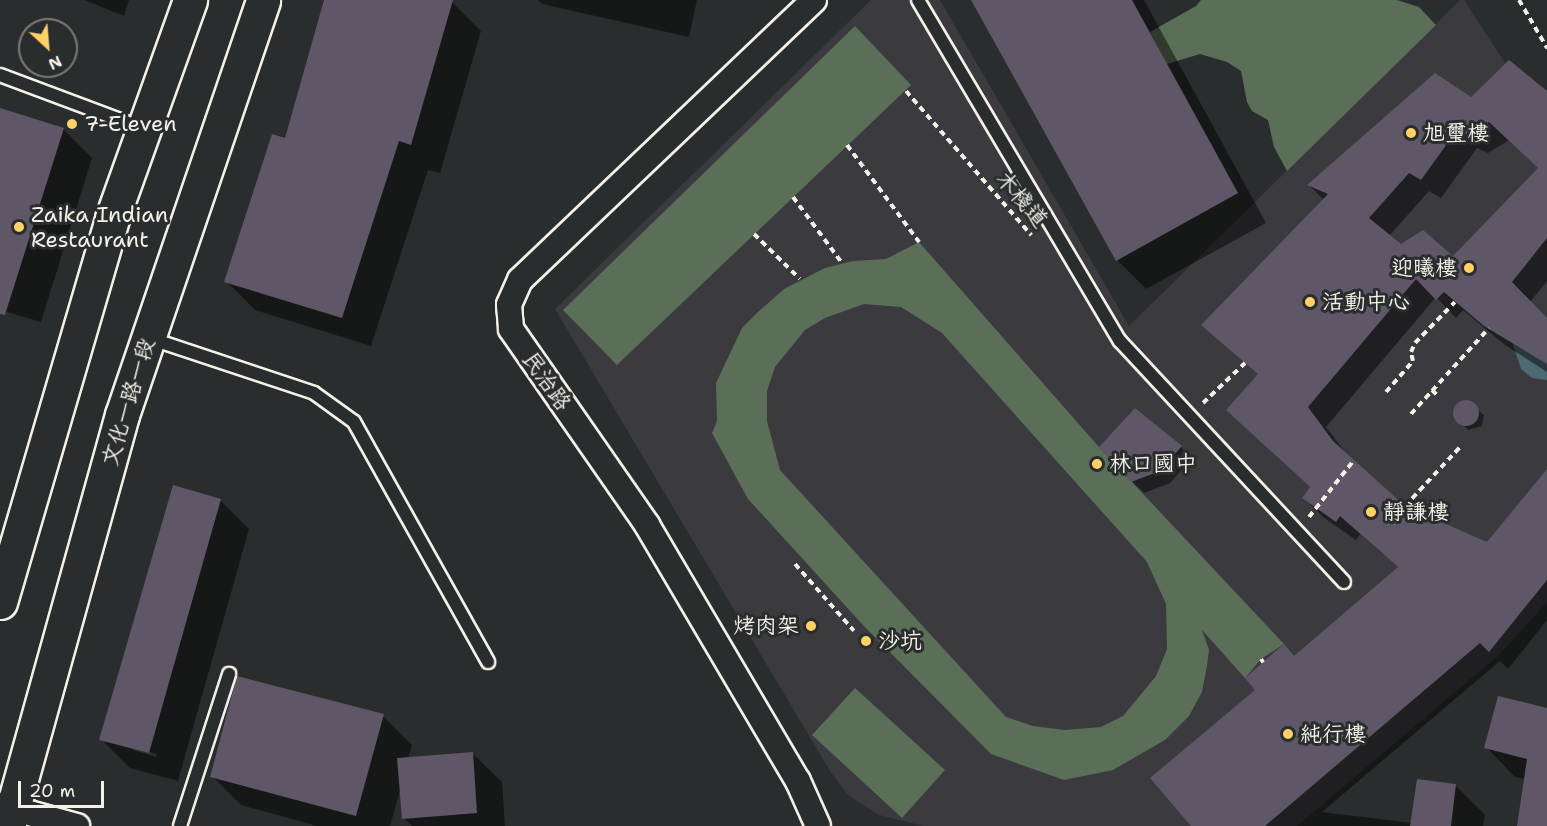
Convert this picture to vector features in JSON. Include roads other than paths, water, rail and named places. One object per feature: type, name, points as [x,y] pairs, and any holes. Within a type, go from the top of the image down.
[{"type":"main road","points":[[0,602],[112,218],[142,128],[190,0]]},
{"type":"main road","name":"文化一路一段","points":[[6,814],[122,415],[263,0]]},
{"type":"street","name":"民治路","points":[[814,0],[520,280],[510,305],[511,329],[647,525],[798,781],[818,826]]},
{"type":"street","points":[[6,814],[77,826]]},
{"type":"lane","points":[[918,0],[1120,341],[1344,582]]},
{"type":"lane","points":[[0,75],[142,128]]},
{"type":"lane","points":[[148,338],[314,393],[354,422],[488,662]]},
{"type":"lane","points":[[180,826],[229,674]]},
{"type":"water","points":[[1512,341],[1547,364],[1547,380],[1532,378],[1521,369]]},
{"type":"place","name":"7-Eleven","points":[[72,124]]},
{"type":"place","name":"旭璽樓","points":[[1411,133]]},
{"type":"place","name":"Zaika Indian Restaurant","points":[[19,227]]},
{"type":"place","name":"迎曦樓","points":[[1469,268]]},
{"type":"place","name":"活動中心","points":[[1310,302]]},
{"type":"place","name":"林口國中","points":[[1097,464]]},
{"type":"place","name":"靜謙樓","points":[[1371,512]]},
{"type":"place","name":"烤肉架","points":[[811,626]]},
{"type":"place","name":"沙坑","points":[[866,641]]},
{"type":"place","name":"純行樓","points":[[1288,734]]}]
